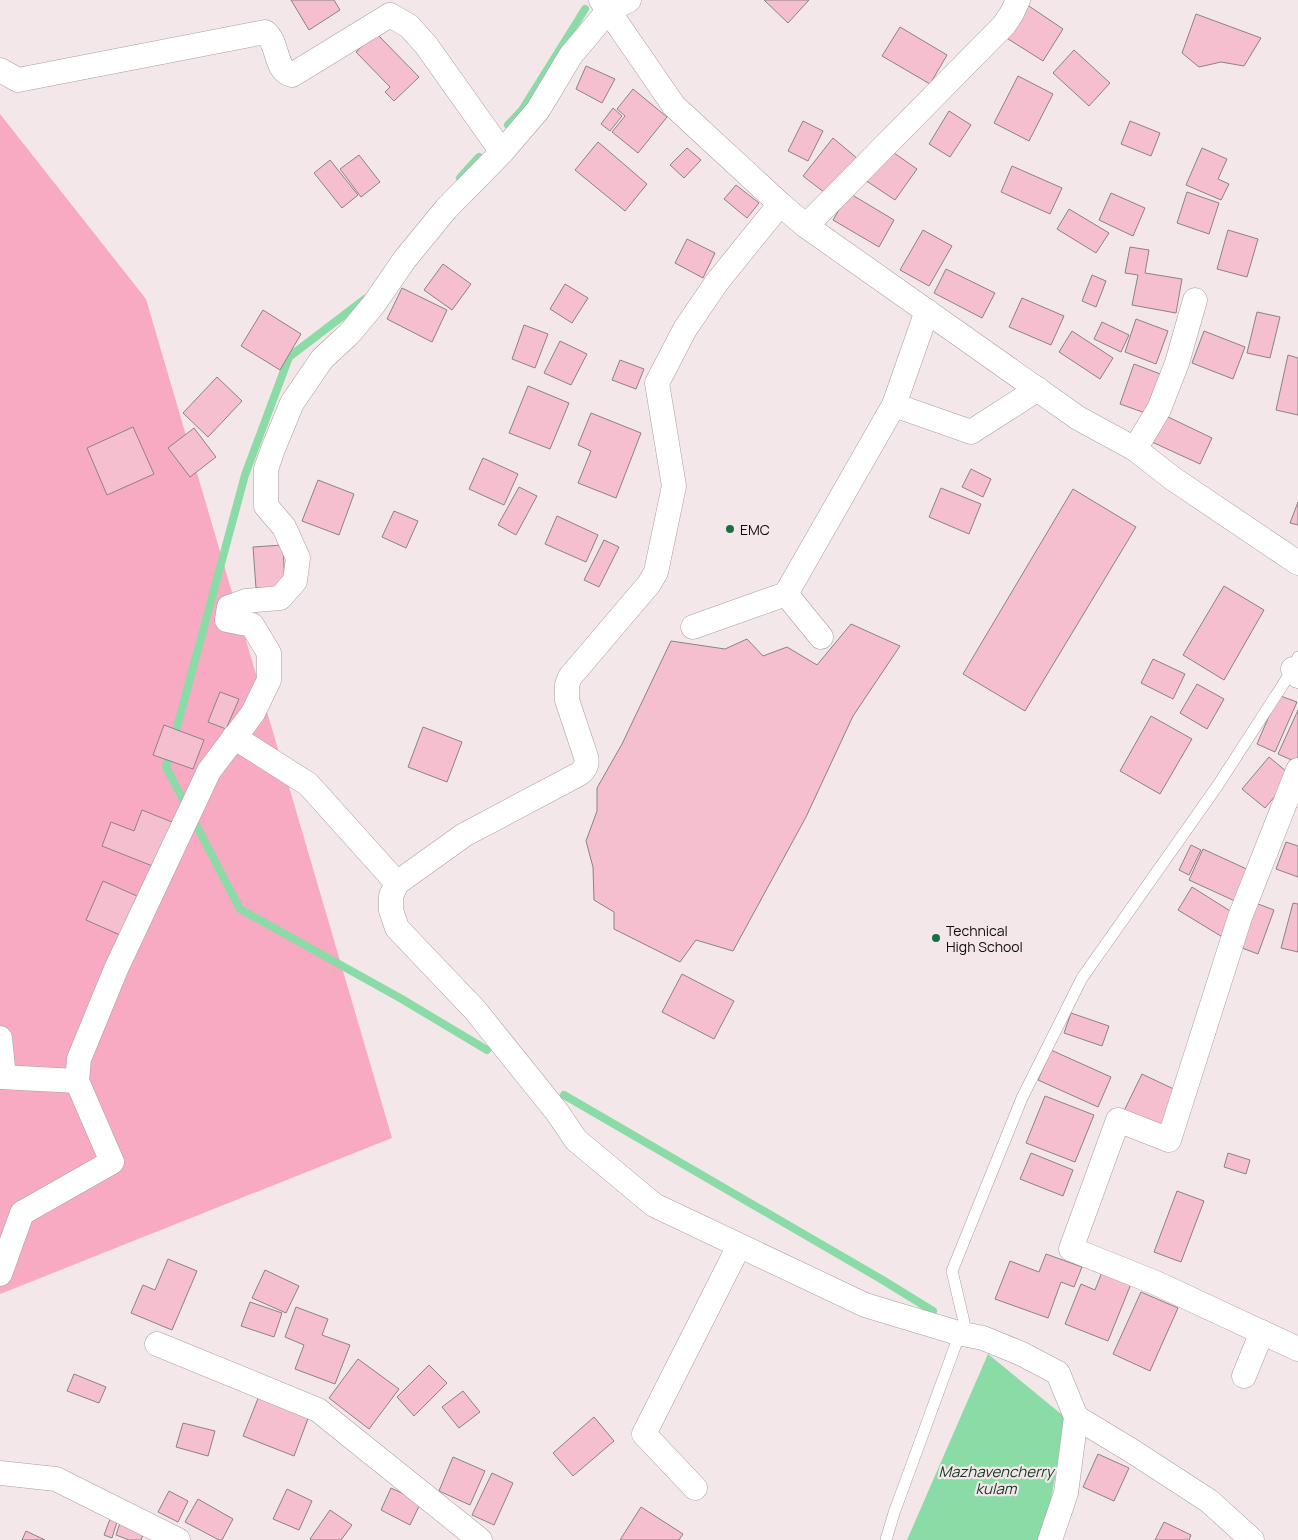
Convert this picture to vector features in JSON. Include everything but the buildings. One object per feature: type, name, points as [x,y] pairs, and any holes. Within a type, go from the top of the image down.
[{"type":"street","points":[[0,1274],[22,1212],[112,1162],[76,1081],[80,1059],[116,969],[209,771],[253,713],[269,680],[269,653],[252,626],[227,620],[229,607],[246,601],[280,598],[295,581],[298,558],[284,527],[266,506],[266,469],[292,403],[322,359],[350,334],[374,304],[405,259],[446,209],[502,152],[538,110],[571,55],[605,6],[629,0]]},
{"type":"street","points":[[806,226],[1004,25],[1018,0]]},
{"type":"street","points":[[605,6],[674,106],[806,226],[1078,418],[1135,449],[1172,478],[1298,563]]},
{"type":"street","points":[[0,70],[18,80],[265,32],[271,38],[283,70],[287,74],[292,75],[390,15],[409,26],[426,45],[502,152]]},
{"type":"street","points":[[780,204],[717,282],[685,329],[657,383],[674,486],[656,572],[649,584],[570,677],[567,685],[567,700],[588,762],[586,767],[580,774],[464,835],[397,883],[391,896],[391,910],[397,928],[475,1010],[557,1112],[576,1140],[654,1205],[865,1305],[958,1333],[983,1338],[1022,1354],[1058,1373],[1076,1417],[1066,1493],[1050,1540]]},
{"type":"street","points":[[1135,449],[1159,409],[1177,363],[1195,300]]},
{"type":"street","points":[[693,627],[786,594],[894,405],[927,311]]},
{"type":"street","points":[[894,405],[971,432],[1038,390]]},
{"type":"street","points":[[786,594],[821,637]]},
{"type":"street","points":[[234,738],[308,784],[397,883]]},
{"type":"street","points":[[1298,770],[1240,917],[1169,1140],[1118,1120],[1071,1250],[1156,1283],[1298,1349]]},
{"type":"street","points":[[0,1038],[2,1077],[76,1081]]},
{"type":"street","points":[[695,1488],[644,1434],[739,1246]]},
{"type":"street","points":[[1244,1376],[1262,1332]]},
{"type":"street","points":[[157,1344],[318,1410],[480,1540]]},
{"type":"street","points":[[1076,1417],[1209,1500],[1252,1540]]},
{"type":"street","points":[[0,1473],[56,1479],[178,1540]]},
{"type":"lane","points":[[886,1540],[958,1333],[964,1322],[952,1271],[1022,1098],[1082,978],[1218,785],[1296,668]]},
{"type":"shaded area","points":[[0,114],[146,299],[392,1138],[0,1294]]},
{"type":"water","name":"Mazhavencherry kulam","points":[[988,1354],[1066,1418],[1045,1532],[1041,1540],[907,1540]]},
{"type":"waterway","points":[[508,125],[522,110],[585,9]]},
{"type":"waterway","points":[[460,178],[479,157]]},
{"type":"waterway","points":[[174,738],[245,475],[289,357],[365,299]]},
{"type":"waterway","points":[[171,751],[166,767],[187,807]]},
{"type":"waterway","points":[[192,817],[240,909],[400,998],[487,1050]]},
{"type":"waterway","points":[[564,1095],[933,1311]]},
{"type":"place","name":"EMC","points":[[730,529]]},
{"type":"place","name":"Technical High School","points":[[936,938]]}]
